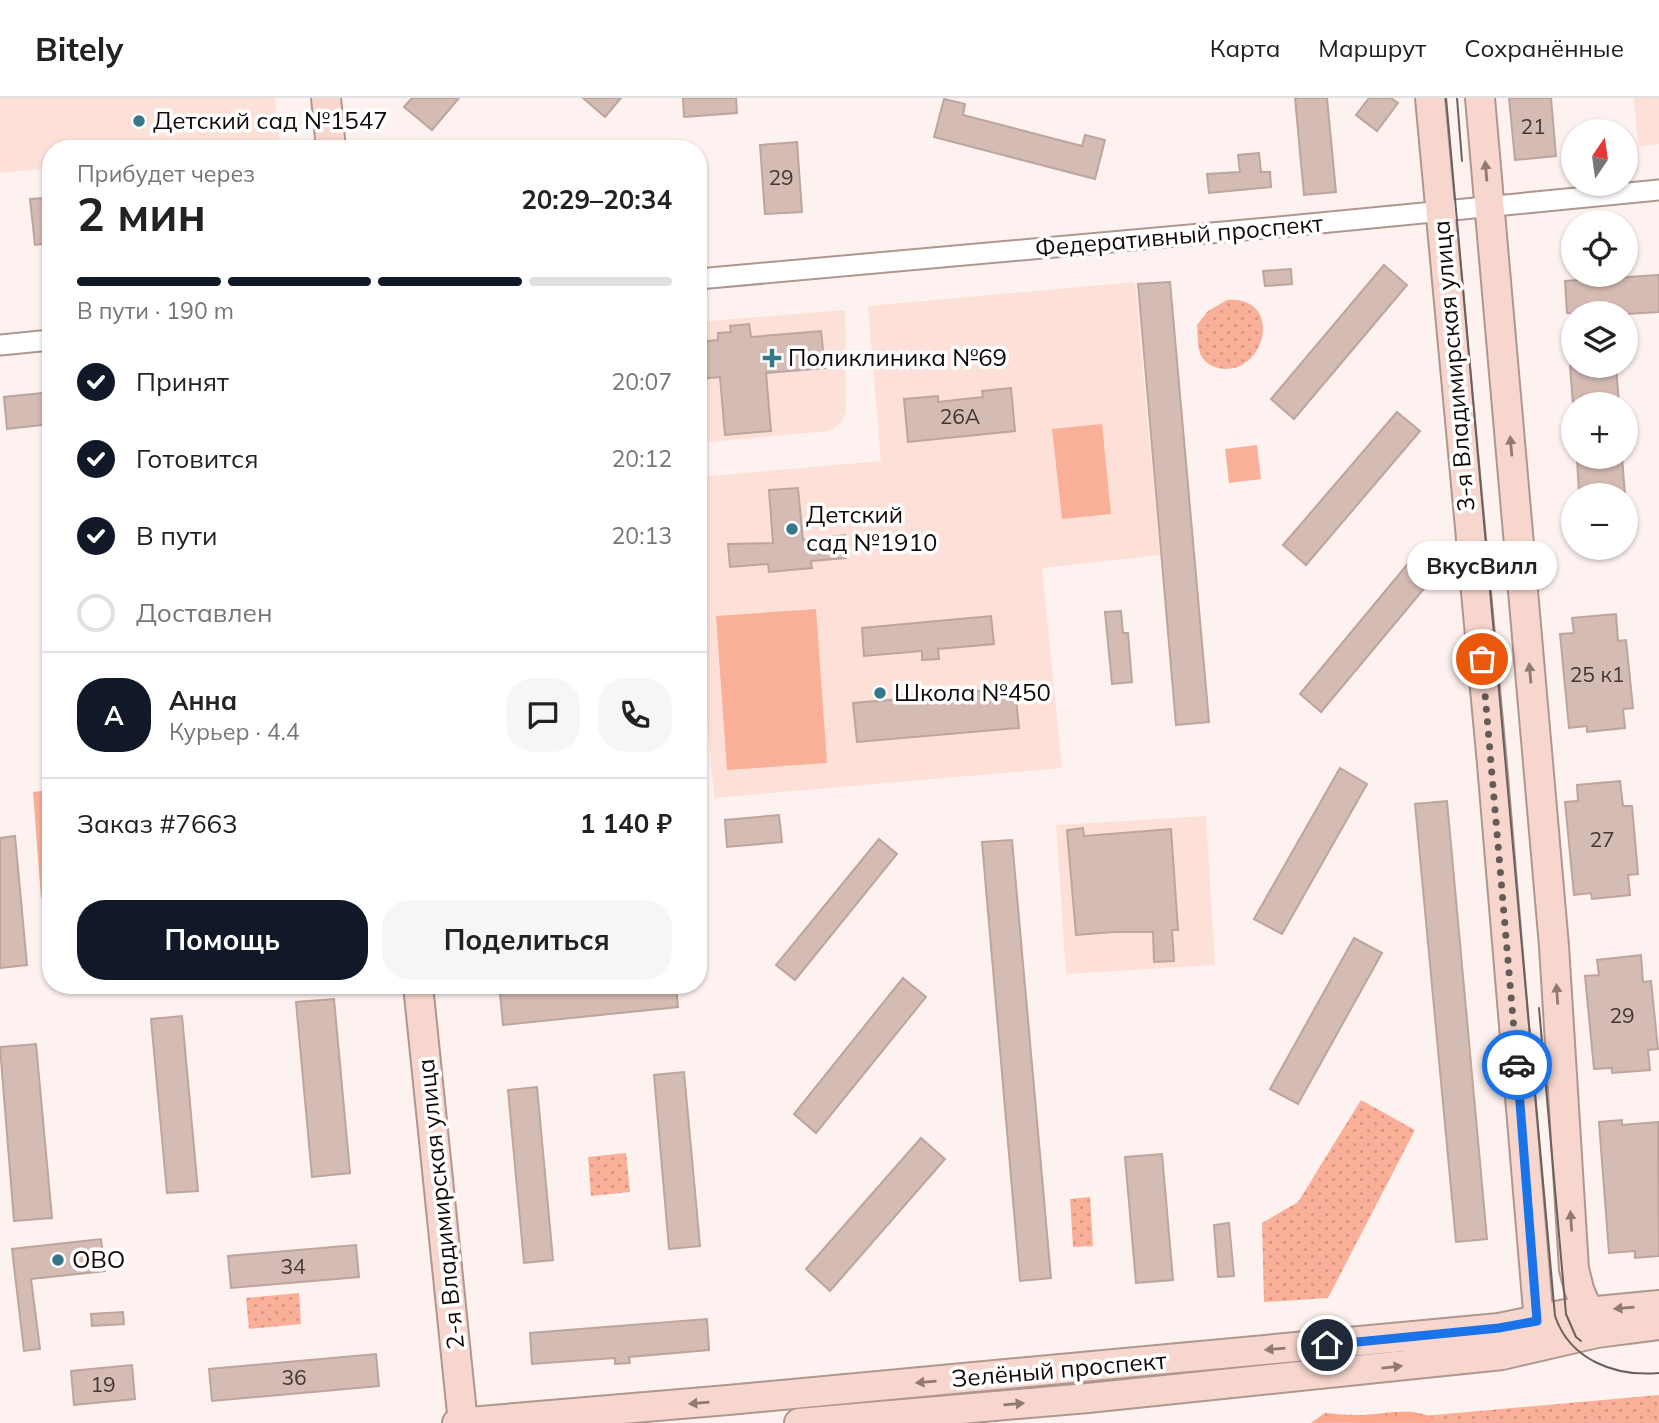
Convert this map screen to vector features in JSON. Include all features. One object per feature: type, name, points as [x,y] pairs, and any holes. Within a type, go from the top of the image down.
[{"type":"street","points":[[326,98],[330,140]]},
{"type":"street","name":"3-я Владимирская улица","points":[[1430,98],[1492,764],[1539,1333]]},
{"type":"street","name":"3-я Владимирская улица","points":[[1480,98],[1553,933],[1574,1269],[1593,1322]]},
{"type":"street","name":"Федеративный проспект","points":[[707,278],[1659,190]]},
{"type":"street","points":[[0,345],[42,341]]},
{"type":"street","name":"2-я Владимирская улица","points":[[419,994],[463,1423]]},
{"type":"street","name":"Зелёный проспект","points":[[457,1423],[1485,1330],[1539,1333],[1659,1305]]},
{"type":"street","name":"Зелёный проспект","points":[[1593,1322],[1659,1325]]},
{"type":"street","name":"Зелёный проспект","points":[[799,1423],[1262,1381],[1502,1355],[1539,1333]]},
{"type":"shaded area","name":"Детский сад №1547","points":[[0,98],[275,98],[280,140],[42,140],[42,169],[0,173]]},
{"type":"shaded area","points":[[1634,98],[1659,98],[1659,144],[1638,147],[1638,119],[1636,119]]},
{"type":"shaded area","points":[[1135,282],[1160,555],[1042,568],[1062,768],[714,798],[707,719],[707,476],[881,461],[868,306]]},
{"type":"shaded area","points":[[1227,300],[1246,302],[1258,311],[1263,324],[1262,338],[1256,352],[1246,363],[1232,369],[1215,367],[1204,360],[1198,343],[1197,325],[1208,311]]},
{"type":"shaded area","name":"Поликлиника №69","points":[[845,310],[846,410],[843,420],[828,431],[707,442],[707,321]]},
{"type":"shaded area","points":[[1102,424],[1111,514],[1062,519],[1052,429]]},
{"type":"shaded area","points":[[1257,445],[1261,479],[1229,483],[1225,449]]},
{"type":"shaded area","points":[[816,609],[827,763],[727,770],[716,616]]},
{"type":"shaded area","points":[[42,791],[42,898],[41,898],[33,792]]},
{"type":"shaded area","points":[[1206,816],[1215,965],[1066,974],[1056,825]]},
{"type":"shaded area","points":[[1361,1100],[1415,1130],[1328,1298],[1264,1302],[1262,1223],[1298,1202]]},
{"type":"shaded area","points":[[626,1153],[630,1192],[591,1196],[588,1157]]},
{"type":"shaded area","points":[[1090,1197],[1093,1246],[1073,1247],[1070,1199]]},
{"type":"shaded area","points":[[299,1293],[301,1324],[249,1329],[246,1298]]},
{"type":"shaded area","points":[[1659,1395],[1659,1423],[1345,1423]]},
{"type":"green space","points":[[1411,1412],[1421,1413],[1438,1422],[1311,1423],[1325,1413],[1358,1415]]},
{"type":"building","points":[[412,98],[459,98],[432,130],[404,107]]},
{"type":"building","points":[[583,98],[621,98],[605,117]]},
{"type":"building","points":[[683,98],[736,98],[737,113],[684,117]]},
{"type":"building","points":[[1295,98],[1327,98],[1336,192],[1304,195]]},
{"type":"building","points":[[1369,98],[1391,98],[1398,103],[1377,131],[1356,115]]},
{"type":"building","points":[[1509,98],[1551,98],[1556,156],[1515,160]]},
{"type":"building","points":[[944,99],[965,104],[963,115],[1082,146],[1085,135],[1105,140],[1095,179],[934,137]]},
{"type":"building","points":[[797,142],[802,212],[765,214],[760,145]]},
{"type":"building","points":[[1259,153],[1261,172],[1270,172],[1271,187],[1209,193],[1207,174],[1240,172],[1238,155]]},
{"type":"building","points":[[42,198],[42,244],[35,245],[30,199]]},
{"type":"building","points":[[1384,265],[1407,285],[1294,419],[1271,399]]},
{"type":"building","points":[[1291,269],[1292,284],[1265,286],[1263,271]]},
{"type":"building","points":[[1659,275],[1659,312],[1638,313],[1638,301],[1566,301],[1565,287],[1638,287],[1638,276]]},
{"type":"building","points":[[1170,282],[1209,722],[1176,725],[1138,284]]},
{"type":"building","points":[[749,324],[751,337],[821,331],[825,368],[766,373],[771,431],[725,435],[720,377],[707,378],[707,341],[718,340],[718,333],[731,332],[730,326]]},
{"type":"building","points":[[1571,378],[1617,378],[1618,392],[1572,392]]},
{"type":"building","points":[[1011,388],[1015,431],[908,442],[904,399],[938,396],[938,402],[983,397],[982,391]]},
{"type":"building","points":[[42,393],[42,425],[7,429],[4,397]]},
{"type":"building","points":[[1397,412],[1420,431],[1306,565],[1283,545]]},
{"type":"building","points":[[1578,469],[1623,469],[1624,483],[1578,483]]},
{"type":"building","points":[[798,488],[803,540],[845,535],[846,558],[811,561],[812,568],[769,572],[768,564],[730,567],[728,544],[773,543],[769,490]]},
{"type":"building","points":[[1411,560],[1433,578],[1321,712],[1300,694]]},
{"type":"building","points":[[1121,611],[1123,633],[1128,633],[1132,682],[1112,684],[1105,612]]},
{"type":"building","points":[[1616,614],[1618,641],[1626,640],[1633,708],[1623,709],[1625,728],[1587,732],[1587,726],[1569,728],[1560,634],[1574,633],[1572,618]]},
{"type":"building","points":[[991,616],[994,644],[938,649],[939,659],[922,660],[922,651],[864,656],[862,628]]},
{"type":"building","points":[[1015,689],[1019,728],[857,742],[853,703],[901,699],[900,695]]},
{"type":"building","points":[[1340,768],[1367,784],[1282,934],[1254,919]]},
{"type":"building","points":[[1620,781],[1623,806],[1632,806],[1638,874],[1628,875],[1630,895],[1592,899],[1591,893],[1574,895],[1565,802],[1578,801],[1577,785]]},
{"type":"building","points":[[1447,801],[1487,1239],[1456,1242],[1415,804]]},
{"type":"building","points":[[779,815],[782,842],[727,847],[725,820]]},
{"type":"building","points":[[1083,828],[1084,836],[1171,829],[1178,930],[1172,930],[1174,961],[1154,962],[1153,932],[1076,935],[1067,830]]},
{"type":"building","points":[[15,836],[27,965],[0,968],[0,838]]},
{"type":"building","points":[[879,839],[897,854],[795,980],[776,965]]},
{"type":"building","points":[[1012,840],[1051,1278],[1020,1281],[982,842]]},
{"type":"building","points":[[1354,938],[1382,953],[1298,1104],[1270,1089]]},
{"type":"building","points":[[1641,955],[1643,982],[1651,981],[1658,1049],[1648,1050],[1650,1070],[1612,1073],[1612,1068],[1594,1069],[1585,976],[1599,975],[1597,960]]},
{"type":"building","points":[[903,978],[926,997],[816,1133],[794,1114]]},
{"type":"building","points":[[500,994],[677,994],[678,1007],[503,1025]]},
{"type":"building","points":[[334,999],[350,1173],[312,1177],[296,1002]]},
{"type":"building","points":[[182,1016],[198,1191],[167,1193],[151,1019]]},
{"type":"building","points":[[36,1044],[52,1218],[14,1221],[0,1047]]},
{"type":"building","points":[[684,1072],[700,1246],[669,1249],[654,1075]]},
{"type":"building","points":[[537,1087],[553,1260],[524,1263],[508,1090]]},
{"type":"building","points":[[1622,1120],[1622,1125],[1658,1122],[1659,1256],[1635,1258],[1635,1251],[1609,1253],[1599,1122]]},
{"type":"building","points":[[921,1138],[945,1159],[830,1291],[806,1269]]},
{"type":"building","points":[[1162,1154],[1173,1280],[1136,1283],[1125,1157]]},
{"type":"building","points":[[1229,1223],[1234,1276],[1218,1277],[1214,1225]]},
{"type":"building","name":"ОВО","points":[[101,1239],[105,1271],[31,1279],[40,1349],[24,1351],[12,1249]]},
{"type":"building","points":[[356,1245],[359,1277],[231,1288],[228,1256]]},
{"type":"building","points":[[123,1312],[124,1324],[92,1326],[91,1314]]},
{"type":"building","points":[[707,1319],[709,1350],[629,1357],[630,1363],[615,1364],[615,1358],[532,1364],[530,1333]]},
{"type":"building","points":[[376,1354],[379,1386],[212,1401],[209,1369]]},
{"type":"building","points":[[132,1365],[135,1399],[74,1405],[71,1371]]},
{"type":"tram line","points":[[1446,98],[1555,1316],[1571,1344],[1596,1362],[1626,1372],[1659,1373]]},
{"type":"tram line","points":[[1457,98],[1462,161]]},
{"type":"tram line","points":[[1539,1008],[1566,1314],[1576,1337],[1581,1341]]},
{"type":"way so far","points":[[1482,659],[1517,1065]]},
{"type":"place","name":"Детский сад №1547","points":[[139,121]]},
{"type":"place","name":"Поликлиника №69","points":[[772,358]]},
{"type":"place","name":"Детский сад №1910","points":[[792,529]]},
{"type":"place","name":"ВкусВилл","points":[[1482,659]]},
{"type":"place","name":"Школа №450","points":[[880,693]]},
{"type":"place","name":"ОВО","points":[[58,1260]]},
{"type":"route","points":[[1327,1345],[1499,1328],[1537,1321],[1517,1065]]}]
